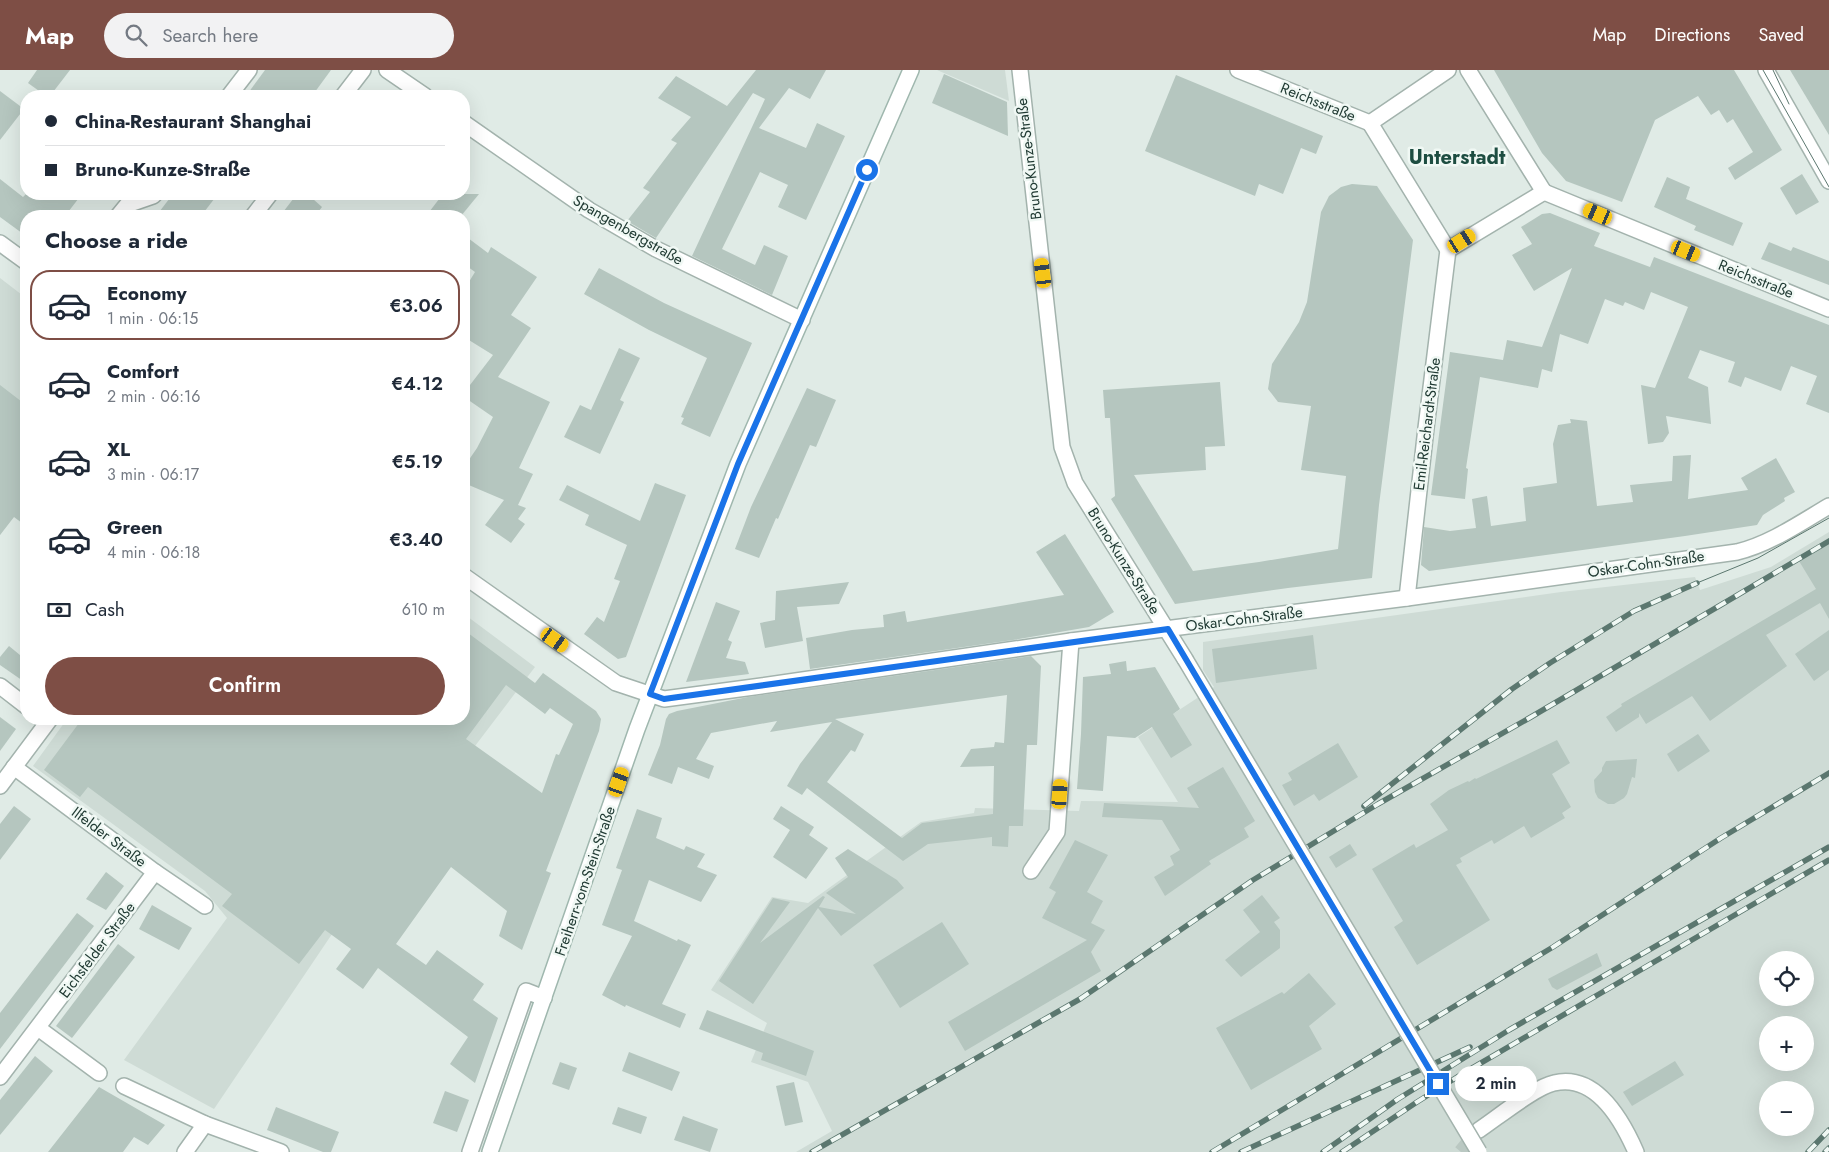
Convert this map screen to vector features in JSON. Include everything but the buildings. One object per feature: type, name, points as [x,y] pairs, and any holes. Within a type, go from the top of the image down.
[{"type":"street","points":[[234,90],[249,70]]},
{"type":"street","points":[[348,90],[363,70]]},
{"type":"street","points":[[387,70],[416,90]]},
{"type":"street","name":"Freiherr-vom-Stein-Straße","points":[[490,1152],[650,694],[738,464],[911,70]]},
{"type":"street","name":"Bruno-Kunze-Straße","points":[[1020,70],[1062,447],[1076,483],[1168,629],[1479,1152]]},
{"type":"street","name":"Reichsstraße","points":[[1238,70],[1370,123]]},
{"type":"street","points":[[1448,70],[1370,123],[1448,250],[1544,192],[1468,70]]},
{"type":"street","points":[[1766,70],[1829,180]]},
{"type":"street","name":"Spangenbergstraße","points":[[470,127],[589,210],[656,249],[802,320]]},
{"type":"street","name":"Reichsstraße","points":[[1544,192],[1829,309]]},
{"type":"street","points":[[122,210],[127,204],[140,200]]},
{"type":"street","points":[[258,210],[265,200]]},
{"type":"street","points":[[0,243],[20,258]]},
{"type":"street","name":"Emil-Reichardt-Straße","points":[[1408,598],[1426,428],[1448,250]]},
{"type":"street","name":"Oskar-Cohn-Straße","points":[[470,580],[616,683],[664,699],[1071,641],[1408,598],[1737,552],[1761,544],[1829,506]]},
{"type":"street","points":[[1031,871],[1057,832],[1071,641]]},
{"type":"street","points":[[0,686],[20,701]]},
{"type":"street","points":[[0,786],[43,725]]},
{"type":"street","name":"Ilfelder Straße","points":[[14,767],[155,872],[205,906]]},
{"type":"street","name":"Eichsfelder Straße","points":[[0,1078],[155,872]]},
{"type":"street","points":[[470,1152],[526,991],[544,998]]},
{"type":"street","points":[[38,1028],[99,1073]]},
{"type":"street","points":[[1478,1130],[1537,1091],[1555,1083],[1577,1082],[1598,1093],[1613,1110],[1636,1152]]},
{"type":"street","points":[[124,1086],[205,1124],[281,1152]]},
{"type":"street","points":[[184,1152],[205,1124]]},
{"type":"shaded area","points":[[937,70],[1005,70],[1009,101]]},
{"type":"shaded area","points":[[0,278],[20,293],[20,508],[0,535]]},
{"type":"shaded area","points":[[1829,532],[1829,1152],[796,1152],[832,1131],[808,1082],[751,1062],[767,1023],[711,990],[772,897],[808,903],[921,822],[974,813],[975,808],[1079,811],[1081,801],[1178,802],[1138,737],[1214,687],[1203,670],[1203,642],[1561,592],[1695,577],[1700,590],[1771,567]]},
{"type":"shaded area","points":[[470,618],[535,667],[330,937],[214,1109],[124,1060],[227,918],[205,891],[33,766],[63,725],[470,725]]},
{"type":"tunnel","points":[[1461,1152],[1479,1130]]},
{"type":"tram line","points":[[1763,70],[1829,187]]},
{"type":"tram line","points":[[1773,70],[1789,104]]},
{"type":"tram line","points":[[1697,583],[1758,558],[1829,518]]},
{"type":"railway","points":[[812,1152],[1080,999],[1253,880],[1378,804],[1531,717],[1829,541]]},
{"type":"railway","points":[[1364,806],[1512,689],[1550,663],[1634,611],[1697,583]]},
{"type":"railway","points":[[1212,1152],[1553,947],[1721,838],[1829,773]]},
{"type":"railway","points":[[1323,1152],[1398,1099],[1509,1030],[1829,847]]},
{"type":"railway","points":[[1342,1152],[1462,1074],[1829,860]]},
{"type":"railway","points":[[1241,1152],[1470,1047]]},
{"type":"railway","points":[[1808,1152],[1829,1130]]},
{"type":"railway","points":[[1825,1152],[1829,1148]]},
{"type":"district","name":"Unterstadt","points":[[1457,157]]},
{"type":"route","points":[[867,170],[738,464],[650,694],[664,699],[1168,629],[1438,1084]]}]
